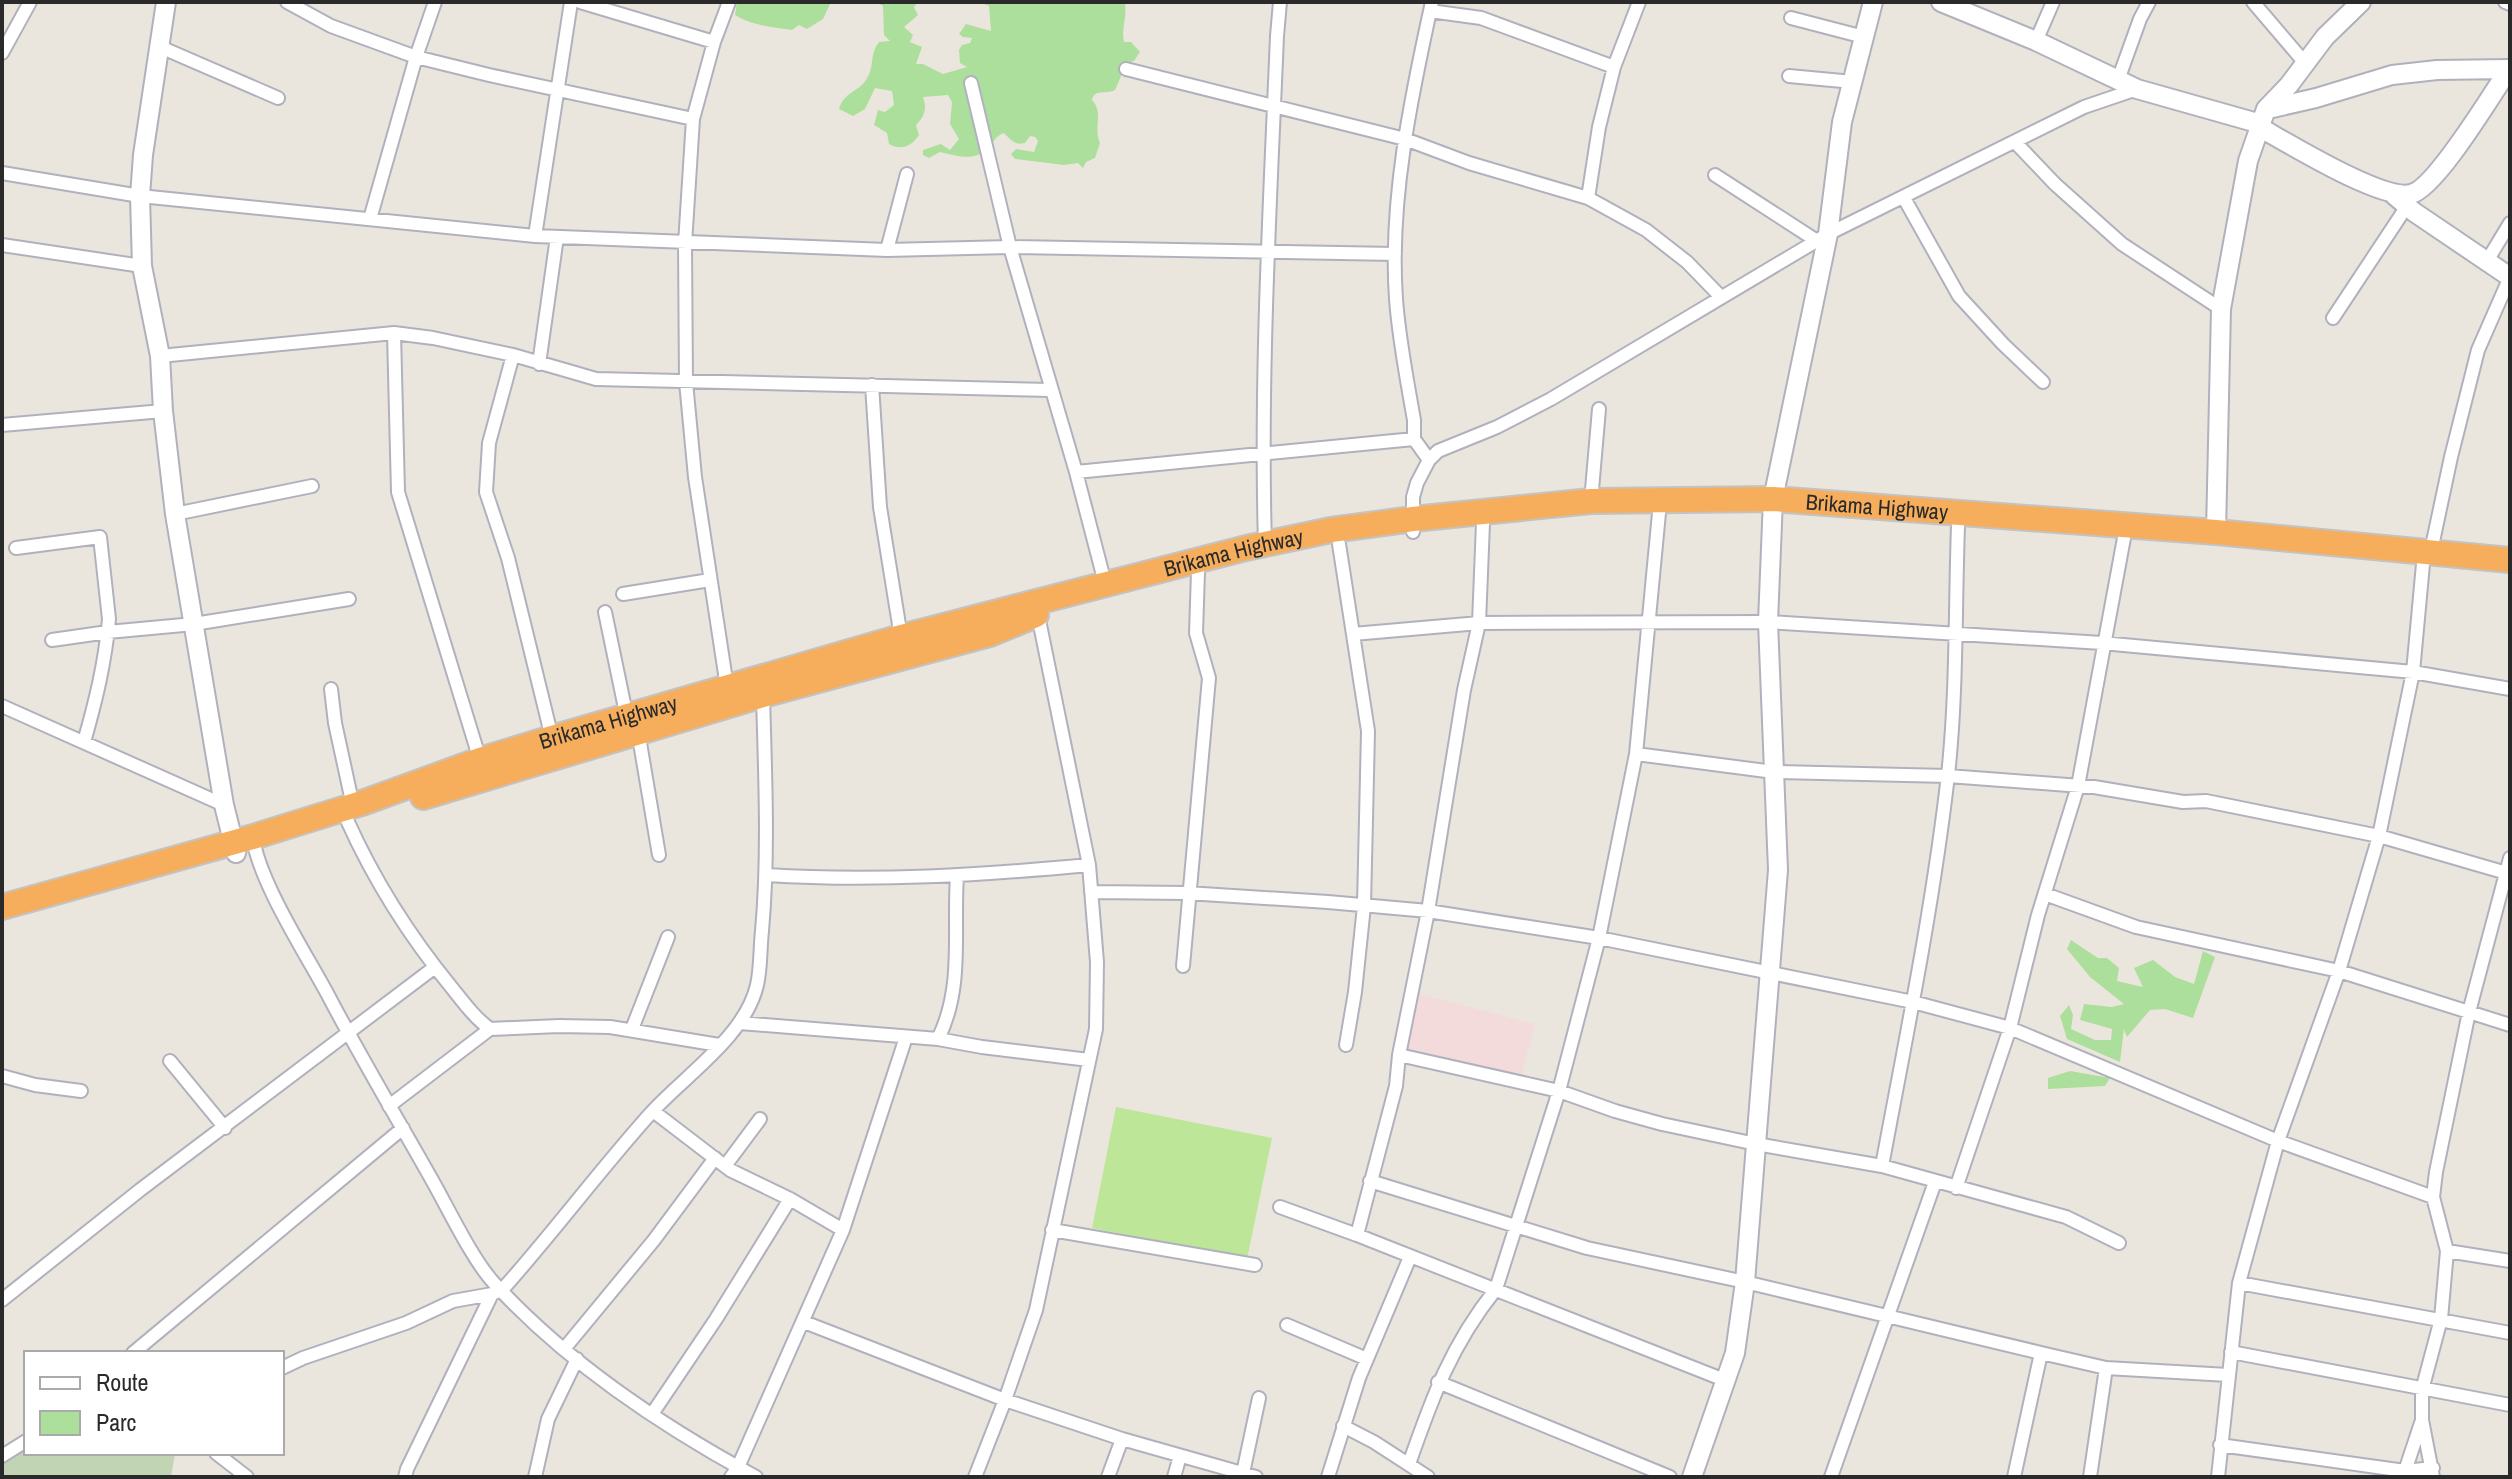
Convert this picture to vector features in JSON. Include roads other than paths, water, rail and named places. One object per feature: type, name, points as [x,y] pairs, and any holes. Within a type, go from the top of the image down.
[{"type":"highway","name":"Brikama Highway","points":[[2,918],[633,725],[727,687],[901,637],[1038,615],[1255,558],[1339,544],[1413,525],[1591,501],[1772,505],[2216,532],[2427,557],[2510,574]]},
{"type":"highway","name":"Brikama Highway","points":[[350,813],[480,760],[552,738],[633,725],[763,695],[988,624],[1105,583],[1331,530],[1772,505],[1958,526],[2510,560]]},
{"type":"highway","name":"Brikama Highway","points":[[2,907],[244,845]]},
{"type":"street","points":[[2,53],[30,2]]},
{"type":"street","points":[[166,2],[143,155],[140,196],[142,266],[160,356],[175,514],[224,805],[348,1033],[497,1292],[564,1349],[652,1414],[735,1472],[756,1477]]},
{"type":"street","points":[[287,2],[331,26],[416,57],[693,119]]},
{"type":"street","points":[[370,219],[416,57],[435,2]]},
{"type":"street","points":[[535,236],[571,2]]},
{"type":"street","points":[[580,2],[714,42]]},
{"type":"street","points":[[727,687],[695,477],[686,382],[685,244],[693,119],[714,42],[729,2]]},
{"type":"street","points":[[1265,544],[1262,455],[1267,251],[1280,2]]},
{"type":"street","points":[[1588,198],[1599,127],[1614,67],[1639,2]]},
{"type":"street","points":[[1692,1477],[1735,1353],[1745,1282],[1778,870],[1768,622],[1772,505],[1842,122],[1873,2]]},
{"type":"street","points":[[1941,2],[2036,41],[2137,89],[2262,120],[2361,181],[2400,200],[2510,277],[2478,350],[2427,557],[2413,672],[2379,836],[2339,971],[2278,1141],[2239,1283],[2218,1477]]},
{"type":"street","points":[[2036,41],[2053,2]]},
{"type":"street","points":[[2118,80],[2149,2]]},
{"type":"street","points":[[2253,2],[2305,63]]},
{"type":"street","points":[[2216,532],[2221,309],[2248,161],[2262,120],[2325,37],[2361,2]]},
{"type":"street","points":[[1429,460],[1414,439],[1414,420],[1396,300],[1395,254],[1405,139],[1431,7],[1481,18],[1614,67]]},
{"type":"street","points":[[1791,18],[1864,37]]},
{"type":"street","points":[[158,46],[278,98]]},
{"type":"street","points":[[2262,120],[2316,98],[2392,75],[2510,68]]},
{"type":"street","points":[[2333,318],[2400,200],[2425,186],[2440,170],[2510,68]]},
{"type":"street","points":[[1126,69],[1405,139],[1469,163],[1588,198],[1646,230],[1687,262],[1721,297]]},
{"type":"street","points":[[1789,76],[1853,82]]},
{"type":"street","points":[[971,83],[1010,247],[1105,583]]},
{"type":"street","points":[[1413,525],[1413,497],[1417,483],[1429,460],[1452,444],[1497,427],[1551,399],[1823,237],[2084,107],[2137,89]]},
{"type":"street","points":[[2015,142],[2055,184],[2122,244],[2221,309]]},
{"type":"street","points":[[2,173],[140,196],[535,236],[887,250],[1010,247],[1395,254]]},
{"type":"street","points":[[887,250],[907,174]]},
{"type":"street","points":[[1715,175],[1823,237]]},
{"type":"street","points":[[1904,198],[1959,296],[2043,382]]},
{"type":"street","points":[[2487,261],[2510,223]]},
{"type":"street","points":[[539,364],[557,237]]},
{"type":"street","points":[[2,245],[142,266]]},
{"type":"street","points":[[160,356],[394,333],[513,355],[596,379],[1051,390]]},
{"type":"street","points":[[394,333],[398,492],[480,760]]},
{"type":"street","points":[[513,355],[489,443],[486,492],[508,558],[552,738]]},
{"type":"street","points":[[872,385],[880,507],[901,637]]},
{"type":"street","points":[[1591,501],[1599,409]]},
{"type":"street","points":[[2,425],[163,411]]},
{"type":"street","points":[[1076,472],[1414,439]]},
{"type":"street","points":[[175,514],[312,486]]},
{"type":"street","points":[[1409,1464],[1438,1382],[1476,1315],[1496,1289],[1559,1091],[1599,938],[1636,754],[1659,513]]},
{"type":"street","points":[[1357,1235],[1396,1086],[1464,690],[1479,623],[1483,523]]},
{"type":"street","points":[[1882,1166],[1913,1002],[1948,776],[1954,707],[1958,526]]},
{"type":"street","points":[[16,548],[100,537],[108,632],[103,674],[84,742]]},
{"type":"street","points":[[1956,1188],[2010,1028],[2045,894],[2078,786],[2093,714],[2102,643],[2124,538]]},
{"type":"street","points":[[1339,544],[1368,731],[1364,906],[1346,1045]]},
{"type":"street","points":[[1183,966],[1187,893],[1209,678],[1196,633],[1198,572]]},
{"type":"street","points":[[623,594],[710,580]]},
{"type":"street","points":[[52,640],[194,624],[349,599]]},
{"type":"street","points":[[605,612],[633,725],[659,855]]},
{"type":"street","points":[[975,1477],[1036,1310],[1096,1029],[1097,962],[1089,865],[1038,615]]},
{"type":"street","points":[[1353,634],[1479,623],[1768,622],[2102,643],[2413,672],[2510,689]]},
{"type":"street","points":[[331,689],[350,813],[370,871],[435,967],[479,1021],[490,1029]]},
{"type":"street","points":[[405,1477],[497,1292],[554,1231],[653,1111],[740,1023],[757,986],[767,875],[763,695]]},
{"type":"street","points":[[2,706],[224,805]]},
{"type":"street","points":[[1636,754],[1774,772],[1948,776],[2078,786],[2183,802],[2206,801],[2379,836],[2508,873]]},
{"type":"street","points":[[2220,1445],[2404,1474],[2433,1472],[2422,1420],[2422,1390],[2441,1319],[2447,1251],[2433,1197],[2436,1172],[2469,1012],[2510,858]]},
{"type":"street","points":[[767,875],[834,879],[957,876],[1089,865]]},
{"type":"street","points":[[938,1039],[947,1019],[958,952],[954,911],[957,876]]},
{"type":"street","points":[[1091,892],[1187,893],[1428,911],[1599,938],[1913,1002],[2010,1028],[2278,1141],[2433,1197]]},
{"type":"street","points":[[2045,894],[2136,927],[2339,971],[2510,1025]]},
{"type":"street","points":[[632,1029],[668,937]]},
{"type":"street","points":[[2,1300],[140,1190],[435,967]]},
{"type":"street","points":[[740,1023],[938,1039],[1089,1060]]},
{"type":"street","points":[[389,1106],[490,1029],[559,1026],[632,1029],[719,1045]]},
{"type":"street","points":[[735,1472],[843,1230],[906,1037]]},
{"type":"street","points":[[1399,1055],[1559,1091],[1615,1111],[1756,1144],[1882,1166],[2066,1217],[2119,1243]]},
{"type":"street","points":[[170,1061],[225,1128]]},
{"type":"street","points":[[2,1076],[35,1085],[81,1091]]},
{"type":"street","points":[[653,1111],[749,1182],[790,1199],[843,1230]]},
{"type":"street","points":[[564,1349],[720,1162],[760,1119]]},
{"type":"street","points":[[135,1351],[403,1128]]},
{"type":"street","points":[[1370,1181],[1587,1248],[1745,1282],[2106,1368],[2228,1375]]},
{"type":"street","points":[[1831,1477],[1935,1182]]},
{"type":"street","points":[[652,1414],[724,1307],[790,1199]]},
{"type":"street","points":[[1280,1207],[1727,1381]]},
{"type":"street","points":[[1052,1230],[1255,1265]]},
{"type":"street","points":[[2447,1251],[2510,1261]]},
{"type":"street","points":[[1328,1477],[1367,1359],[1410,1257]]},
{"type":"street","points":[[2239,1283],[2510,1333]]},
{"type":"street","points":[[284,1367],[406,1323],[453,1301],[497,1292]]},
{"type":"street","points":[[804,1322],[1005,1400],[1122,1439],[1250,1475],[1259,1398]]},
{"type":"street","points":[[1287,1325],[1367,1359]]},
{"type":"street","points":[[2231,1352],[2510,1405]]},
{"type":"street","points":[[2014,1477],[2041,1353]]},
{"type":"street","points":[[535,1477],[548,1419],[577,1359]]},
{"type":"street","points":[[2090,1477],[2106,1368]]},
{"type":"street","points":[[1438,1382],[1670,1477]]},
{"type":"street","points":[[2404,1474],[2422,1420]]},
{"type":"street","points":[[1343,1426],[1428,1477]]},
{"type":"street","points":[[1108,1477],[1122,1439]]},
{"type":"street","points":[[2,1456],[24,1442]]},
{"type":"street","points":[[219,1455],[247,1477]]},
{"type":"street","points":[[1174,1477],[1180,1456]]}]
